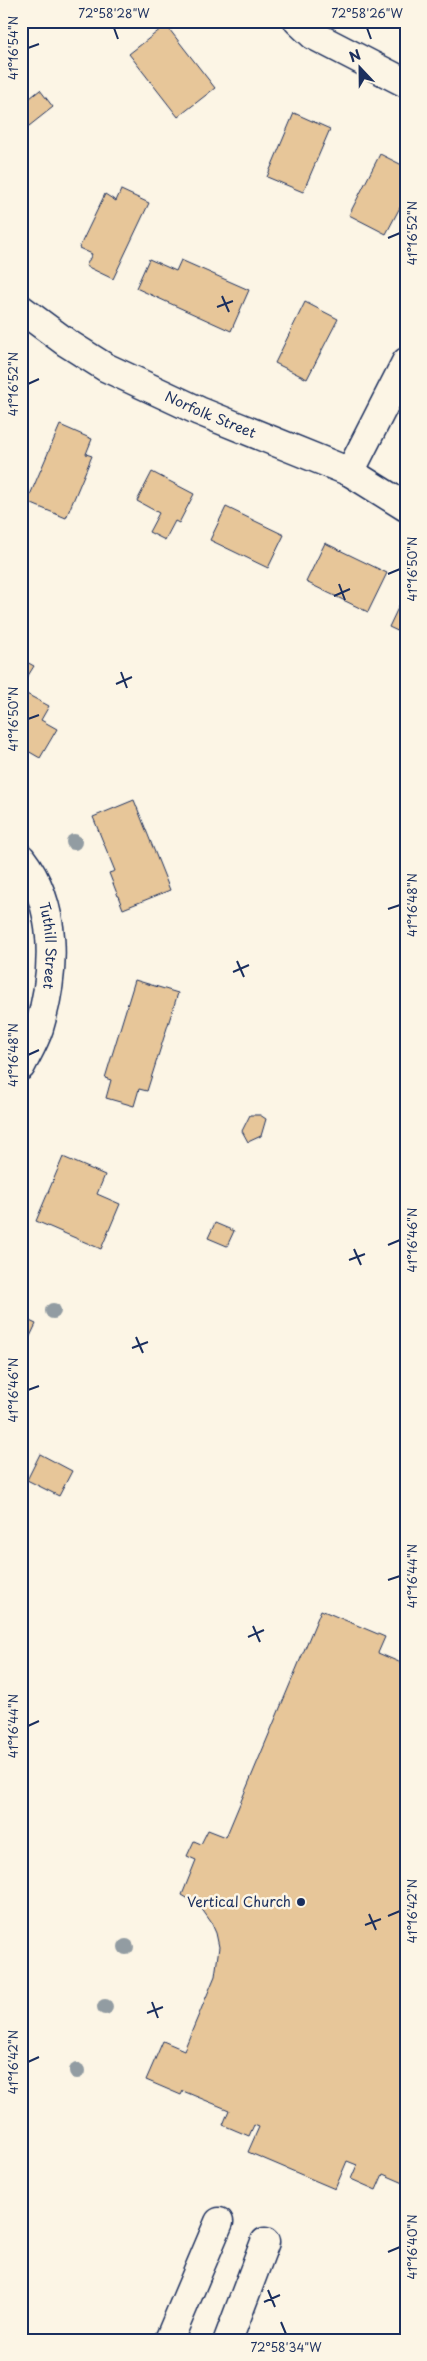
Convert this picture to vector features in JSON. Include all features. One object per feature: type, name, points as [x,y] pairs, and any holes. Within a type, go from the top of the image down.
[{"type":"street","points":[[298,21],[313,35],[406,84]]},
{"type":"street","name":"Norfolk Street","points":[[21,309],[67,343],[104,367],[199,411],[350,472],[406,506]]},
{"type":"street","points":[[350,472],[406,362]]},
{"type":"street","name":"Tuthill Street","points":[[21,858],[42,892],[49,917],[50,973],[39,1028],[21,1066]]},
{"type":"street","points":[[169,2340],[219,2222]]},
{"type":"street","points":[[228,2340],[266,2242]]},
{"type":"building","points":[[166,25],[215,88],[178,117],[129,54]]},
{"type":"building","points":[[40,90],[53,107],[29,126],[25,126],[21,122],[21,105]]},
{"type":"building","points":[[294,113],[330,129],[303,192],[267,177]]},
{"type":"building","points":[[380,154],[406,167],[406,196],[386,234],[349,215]]},
{"type":"building","points":[[121,190],[149,203],[113,279],[86,266],[92,254],[79,248],[105,194],[116,201]]},
{"type":"building","points":[[149,259],[176,271],[181,260],[249,290],[231,331],[136,288]]},
{"type":"building","points":[[305,302],[338,319],[307,379],[275,363]]},
{"type":"building","points":[[60,425],[92,439],[86,454],[92,456],[66,518],[27,502]]},
{"type":"building","points":[[152,472],[194,494],[179,523],[175,521],[165,540],[149,532],[159,513],[137,501]]},
{"type":"building","points":[[226,507],[284,535],[268,568],[210,540]]},
{"type":"building","points":[[325,543],[387,573],[368,612],[306,582]]},
{"type":"building","points":[[406,591],[406,635],[389,627]]},
{"type":"building","points":[[21,659],[34,666],[21,687]]},
{"type":"building","points":[[21,691],[49,706],[41,720],[57,729],[40,758],[21,747]]},
{"type":"building","points":[[134,800],[170,890],[123,909],[109,873],[115,871],[93,817]]},
{"type":"building","points":[[135,980],[178,993],[147,1091],[139,1089],[134,1106],[106,1098],[111,1080],[105,1078]]},
{"type":"building","points":[[250,1115],[260,1115],[266,1119],[261,1136],[248,1142],[242,1131]]},
{"type":"building","points":[[63,1157],[105,1175],[97,1194],[120,1204],[101,1249],[36,1221]]},
{"type":"building","points":[[215,1223],[234,1231],[227,1246],[208,1238]]},
{"type":"building","points":[[21,1317],[36,1324],[21,1355]]},
{"type":"building","points":[[40,1454],[72,1471],[59,1496],[27,1480]]},
{"type":"building","name":"Vertical Church","points":[[321,1610],[385,1637],[378,1653],[406,1665],[406,2184],[383,2174],[376,2190],[351,2179],[357,2165],[347,2161],[335,2189],[248,2152],[259,2127],[254,2125],[249,2136],[223,2125],[229,2110],[183,2091],[181,2095],[146,2080],[163,2041],[184,2050],[215,1976],[219,1947],[216,1933],[199,1905],[182,1895],[196,1860],[187,1856],[194,1841],[201,1844],[208,1830],[226,1837]]},
{"type":"place","name":"Vertical Church","points":[[301,1902]]}]
